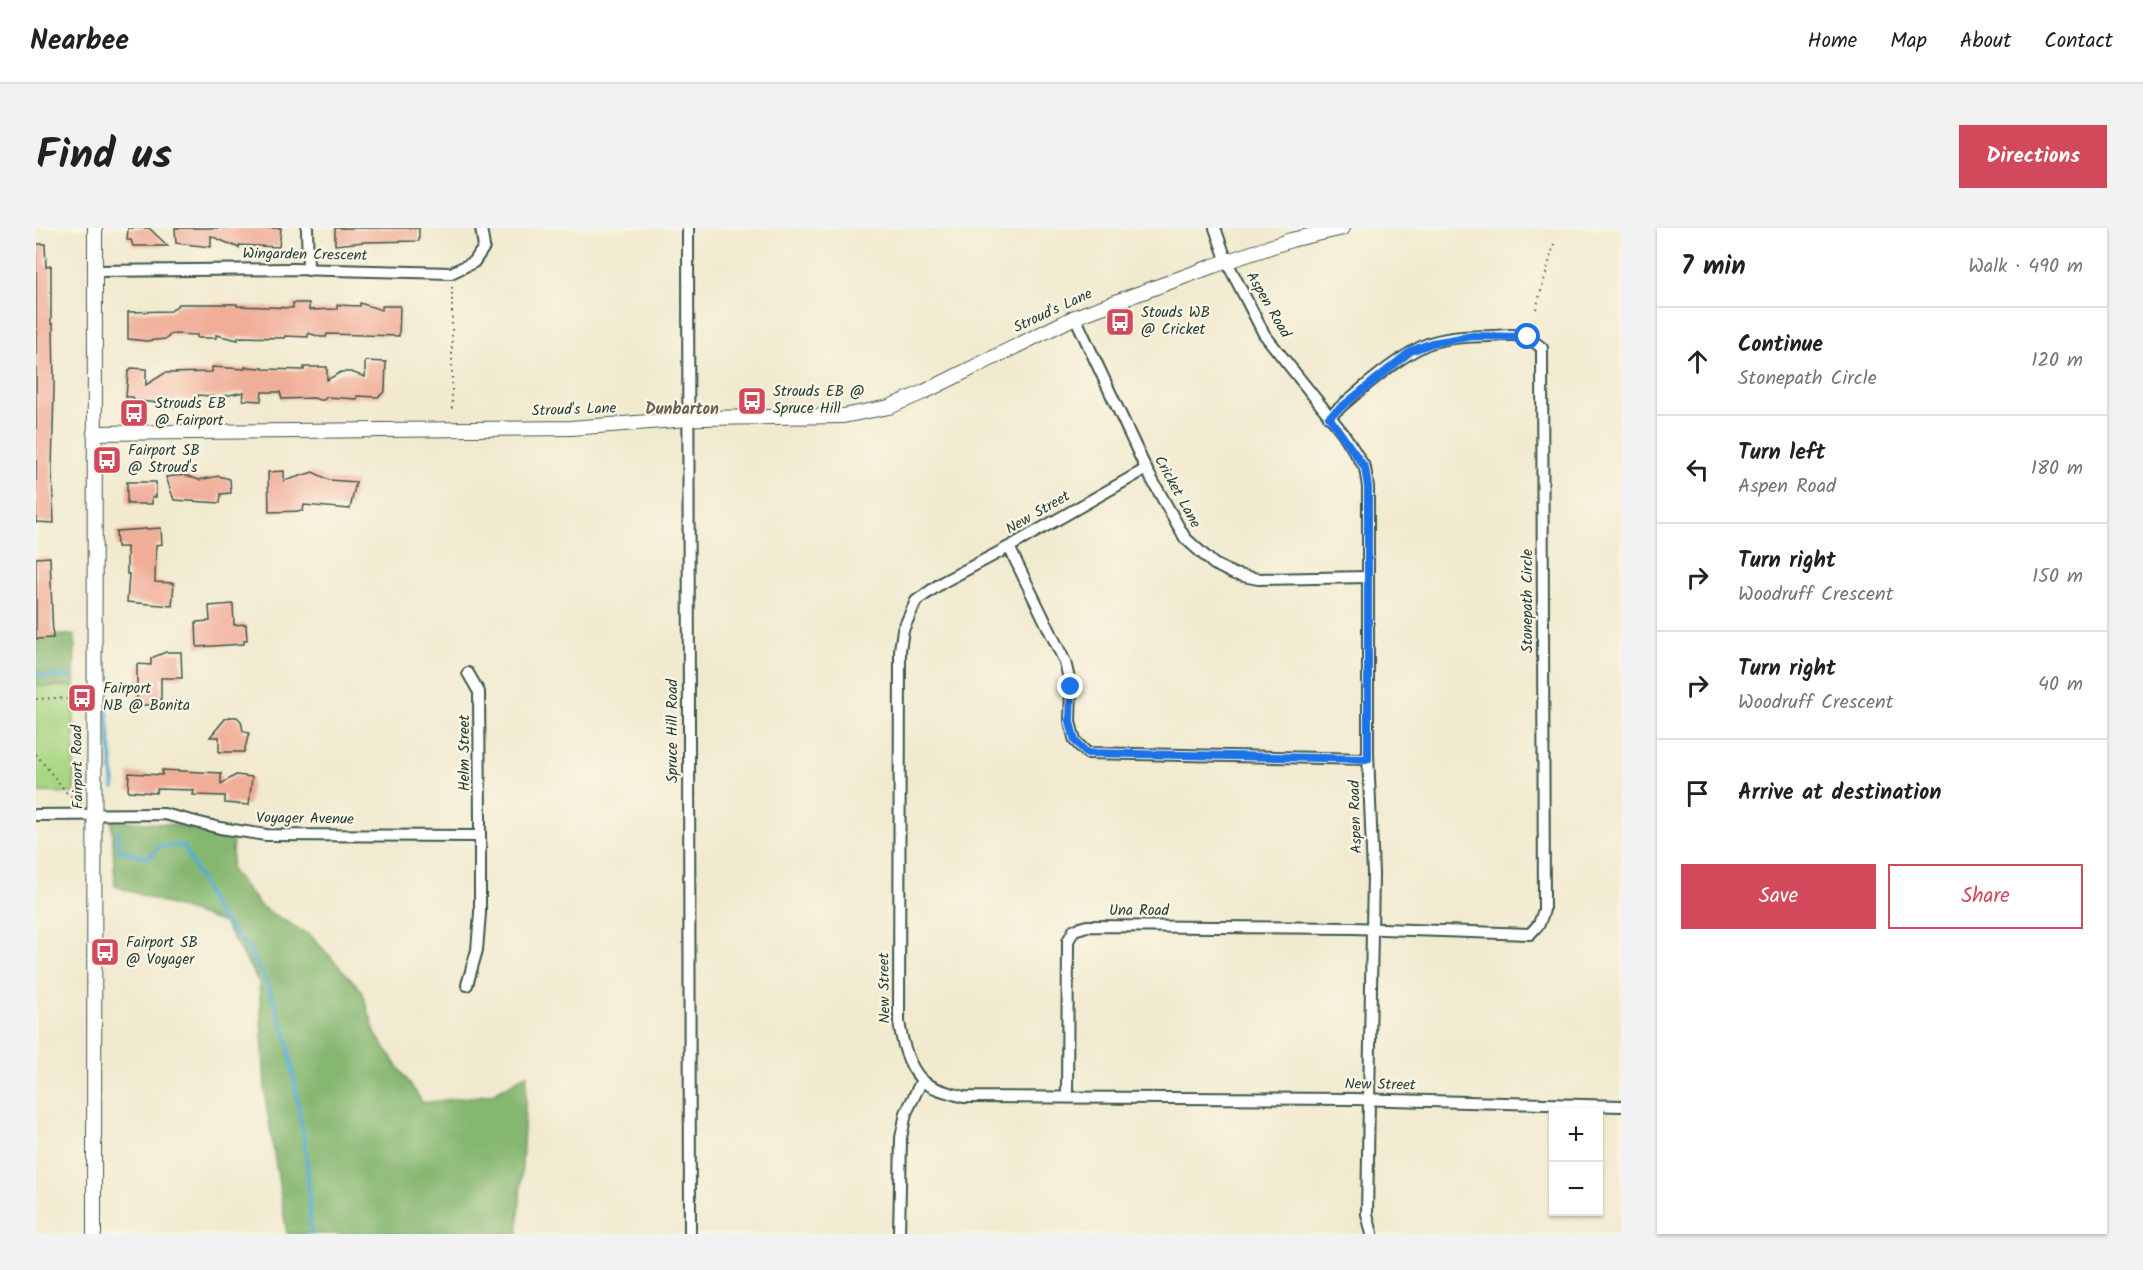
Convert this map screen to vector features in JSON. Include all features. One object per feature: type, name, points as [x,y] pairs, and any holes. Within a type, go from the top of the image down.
[{"type":"street","name":"Fairport Road","points":[[94,1234],[95,228]]},
{"type":"street","points":[[307,228],[308,270]]},
{"type":"street","name":"Wingarden Crescent","points":[[95,271],[308,270],[450,273],[474,262],[484,247],[481,228]]},
{"type":"street","name":"Spruce Hill Road","points":[[688,228],[690,1234]]},
{"type":"street","name":"Aspen Road","points":[[1215,228],[1227,262],[1264,334],[1329,417],[1365,468],[1368,487],[1368,759],[1372,833],[1372,928],[1367,1214],[1372,1234]]},
{"type":"street","name":"Stroud's Lane","points":[[94,433],[571,428],[689,420],[700,417],[843,416],[888,407],[924,392],[1075,317],[1291,240],[1343,228]]},
{"type":"street","name":"Cricket Lane","points":[[1075,317],[1146,469],[1185,538],[1214,564],[1234,574],[1258,579],[1368,577]]},
{"type":"street","name":"Stonepath Circle","points":[[1329,417],[1411,351],[1432,343],[1473,336],[1516,335],[1528,337],[1542,348],[1544,910],[1539,924],[1530,934],[1372,928]]},
{"type":"street","name":"New Street","points":[[1146,469],[943,582],[916,601],[903,630],[900,650],[899,1022],[902,1043],[922,1080],[938,1089],[964,1097],[1370,1099],[1621,1106]]},
{"type":"street","points":[[1009,547],[1065,662],[1071,687],[1070,722],[1075,741],[1087,753],[1368,759]]},
{"type":"street","name":"Helm Street","points":[[467,986],[477,950],[480,836],[479,692],[468,674]]},
{"type":"street","name":"Voyager Avenue","points":[[36,814],[164,814],[220,828],[266,835],[480,836]]},
{"type":"street","name":"Una Road","points":[[1067,1096],[1068,940],[1074,930],[1087,926],[1372,928]]},
{"type":"street","points":[[899,1234],[901,1138],[906,1113],[922,1080]]},
{"type":"path","points":[[1536,309],[1555,241]]},
{"type":"path","points":[[452,287],[452,411]]},
{"type":"path","points":[[36,699],[78,700]]},
{"type":"path","points":[[36,754],[66,792],[73,795],[96,815]]},
{"type":"green space","points":[[36,635],[75,635],[74,686],[36,686]]},
{"type":"green space","points":[[36,686],[74,686],[74,793],[36,792]]},
{"type":"green space","points":[[112,820],[177,825],[233,838],[231,870],[261,907],[311,936],[362,991],[376,1035],[423,1103],[493,1094],[527,1074],[518,1234],[287,1234],[266,1103],[259,982],[224,923],[115,886]]},
{"type":"building","points":[[128,228],[149,228],[168,246],[133,246],[131,240],[127,240]]},
{"type":"building","points":[[175,228],[281,228],[279,247],[239,245],[239,248],[211,236],[211,247],[176,243]]},
{"type":"building","points":[[335,228],[419,228],[419,241],[335,245]]},
{"type":"building","points":[[36,244],[45,244],[46,267],[51,266],[54,523],[36,522]]},
{"type":"building","points":[[293,303],[309,303],[309,310],[337,309],[337,305],[360,306],[360,303],[382,310],[382,306],[400,306],[399,336],[327,334],[326,337],[321,337],[308,333],[308,337],[238,337],[238,340],[216,335],[216,338],[197,338],[197,335],[171,334],[166,339],[146,341],[128,339],[128,312],[171,311],[179,304],[237,304],[237,306],[293,308]]},
{"type":"building","points":[[365,361],[386,362],[385,391],[378,397],[357,396],[357,399],[326,397],[324,400],[282,399],[280,392],[262,392],[261,401],[243,400],[244,392],[219,397],[199,395],[195,400],[176,399],[175,407],[162,406],[162,403],[135,401],[133,397],[126,397],[128,372],[131,368],[146,369],[146,385],[165,373],[212,372],[212,367],[304,370],[304,367],[327,367],[327,380],[341,372],[351,372],[365,377]]},
{"type":"building","points":[[284,471],[284,481],[313,472],[329,480],[356,482],[350,509],[304,505],[303,511],[269,512],[268,472]]},
{"type":"building","points":[[184,475],[199,480],[219,476],[230,479],[231,493],[221,494],[220,503],[174,500],[166,477]]},
{"type":"building","points":[[127,482],[156,482],[156,497],[152,497],[152,504],[127,504]]},
{"type":"building","points":[[161,528],[162,544],[156,545],[155,582],[174,583],[172,606],[127,602],[129,574],[127,574],[127,547],[117,547],[116,531]]},
{"type":"building","points":[[50,557],[53,638],[36,639],[36,558]]},
{"type":"building","points":[[233,604],[234,625],[246,624],[247,640],[244,640],[244,644],[197,647],[196,622],[210,621],[209,606]]},
{"type":"building","points":[[166,652],[181,652],[182,678],[161,678],[161,705],[137,705],[137,664],[151,665],[151,658]]},
{"type":"building","points":[[237,717],[241,721],[243,731],[249,733],[244,752],[219,752],[219,737],[210,737],[225,719]]},
{"type":"building","points":[[162,770],[221,773],[221,784],[236,775],[252,777],[249,805],[225,803],[225,796],[193,795],[194,790],[157,789],[156,793],[128,791],[129,773],[162,775]]},
{"type":"waterway","points":[[36,675],[71,677]]},
{"type":"waterway","points":[[104,679],[114,788]]},
{"type":"waterway","points":[[118,831],[119,850],[148,858],[160,846],[184,846],[216,912],[246,946],[266,981],[287,1037],[307,1159],[311,1234]]},
{"type":"place","name":"Stouds WB @ Cricket","points":[[1120,322]]},
{"type":"place","name":"Strouds EB @ Spruce Hill","points":[[752,401]]},
{"type":"place","name":"Strouds EB @ Fairport","points":[[134,413]]},
{"type":"place","name":"Fairport SB @ Stroud's","points":[[107,460]]},
{"type":"place","name":"Fairport NB @ Bonita","points":[[82,698]]},
{"type":"place","name":"Fairport SB @ Voyager","points":[[105,952]]},
{"type":"district","name":"Dunbarton","points":[[682,409]]},
{"type":"route","points":[[1071,687],[1070,722],[1075,741],[1087,753],[1368,759],[1368,487],[1365,468],[1329,417],[1411,351],[1432,343],[1473,336],[1528,337]]}]
